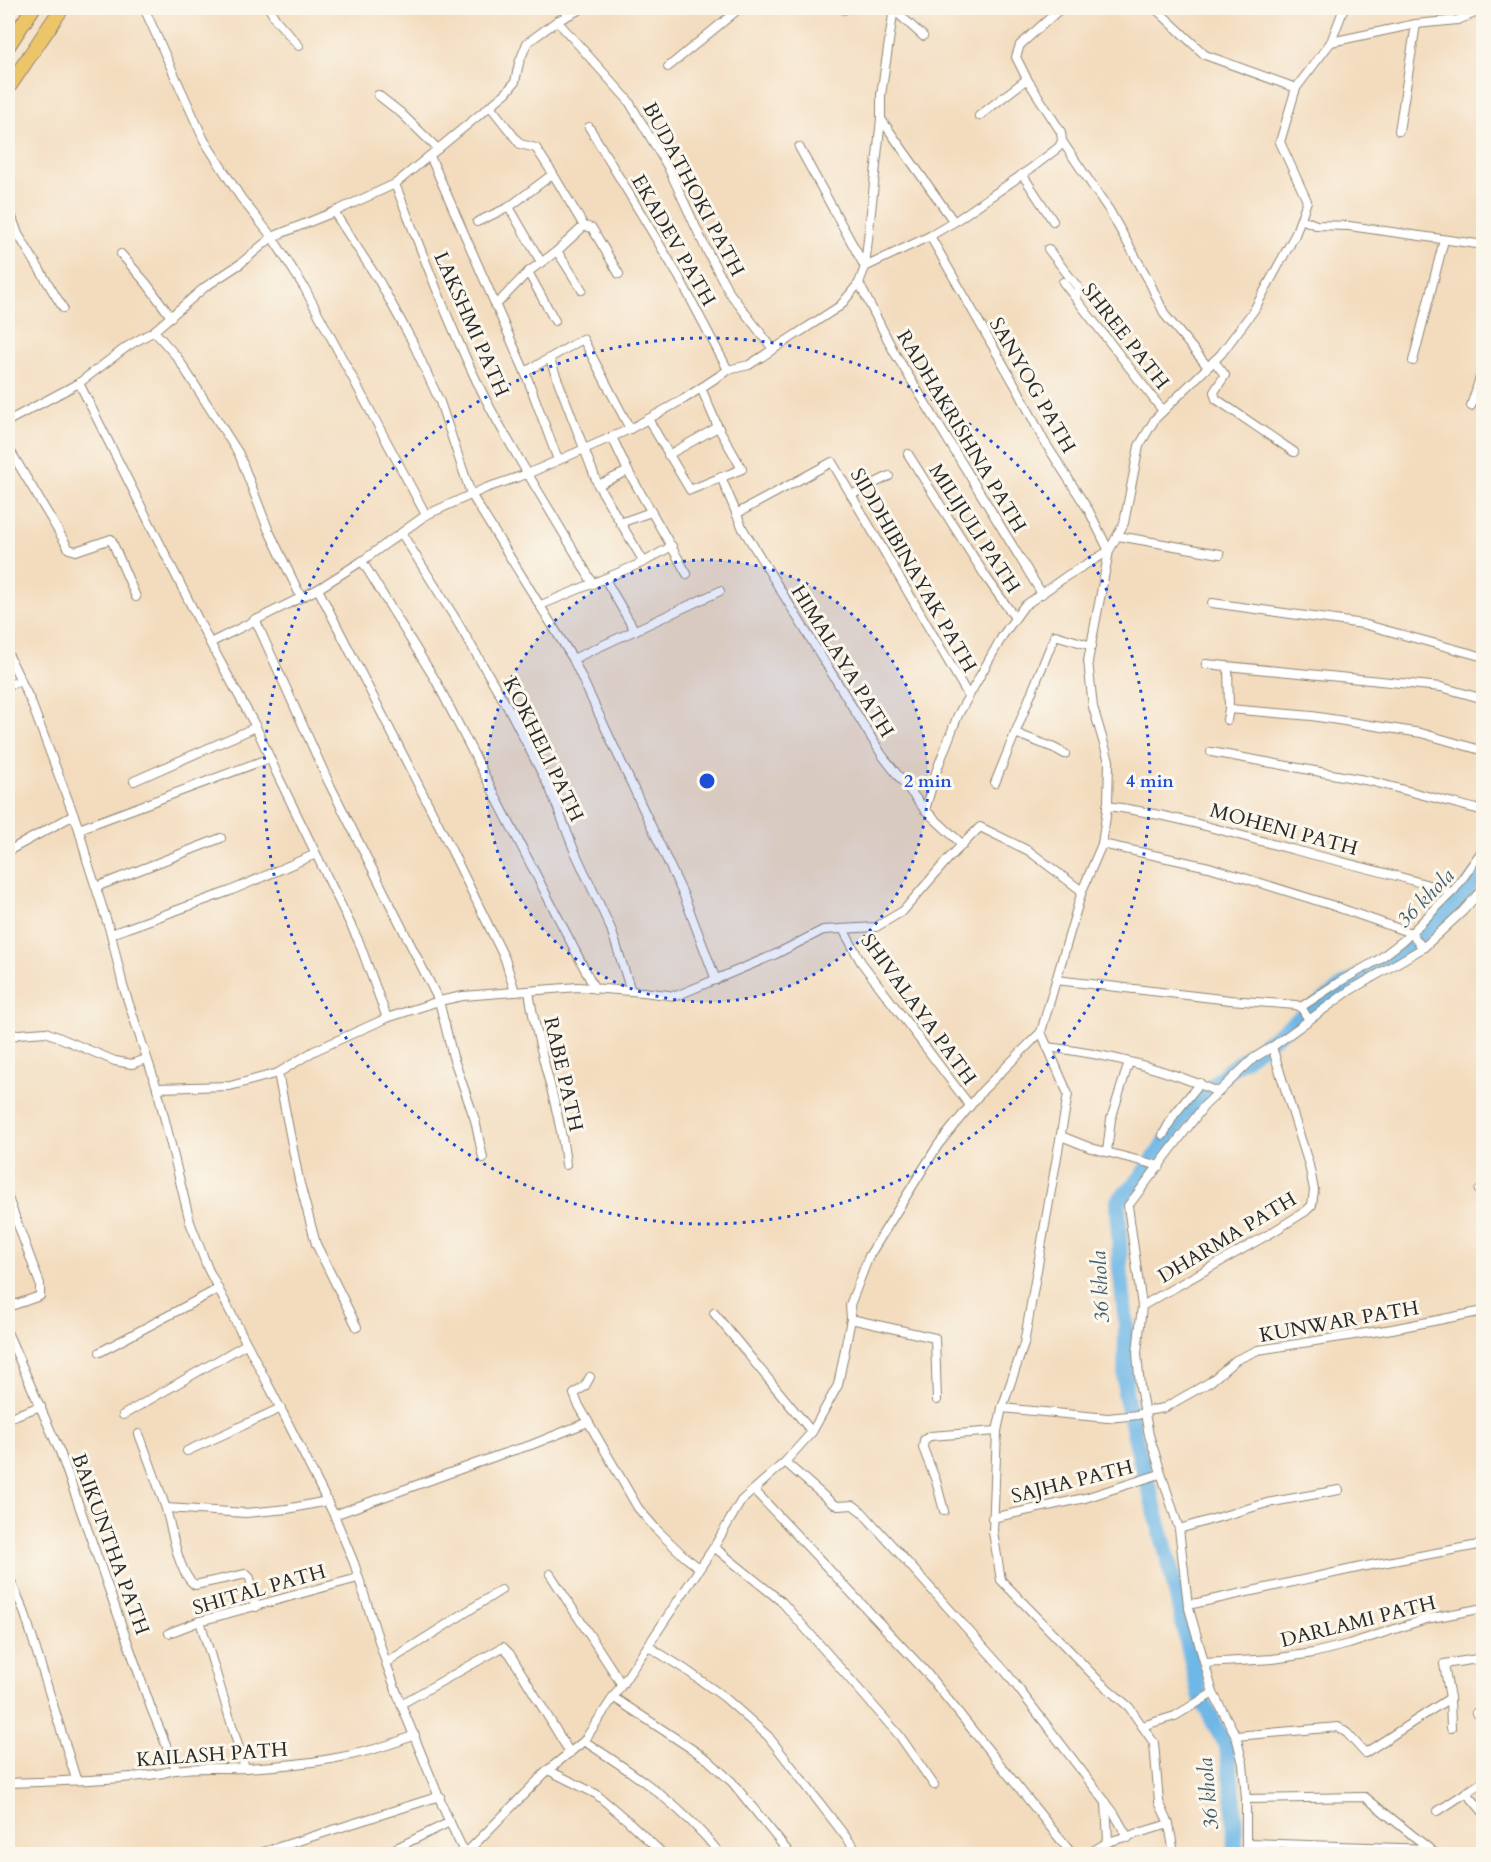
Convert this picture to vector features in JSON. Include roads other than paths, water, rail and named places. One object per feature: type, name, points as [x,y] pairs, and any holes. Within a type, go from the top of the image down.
[{"type":"highway","points":[[8,46],[33,8]]},
{"type":"highway","points":[[8,88],[62,8]]},
{"type":"street","points":[[144,8],[204,140],[241,198],[272,237],[304,287],[426,515]]},
{"type":"street","points":[[269,8],[276,20],[299,46]]},
{"type":"street","points":[[8,421],[79,384],[128,346],[154,330],[205,287],[240,264],[272,237],[394,184],[506,93],[515,82],[527,43],[557,21],[583,8]]},
{"type":"street","points":[[668,67],[740,8]]},
{"type":"street","points":[[1061,8],[1020,45],[1016,57],[1027,79],[1061,132],[1062,141],[1109,210],[1148,279],[1165,315],[1211,364],[1225,375],[1214,392],[1216,399],[1294,452]]},
{"type":"street","points":[[1157,8],[1205,55],[1296,88]]},
{"type":"street","points":[[925,810],[936,772],[958,715],[1015,618],[1024,606],[1108,551],[1124,523],[1139,446],[1155,419],[1211,364],[1254,310],[1295,235],[1307,201],[1280,142],[1296,88],[1331,42],[1344,8]]},
{"type":"street","points":[[894,9],[923,36]]},
{"type":"street","points":[[210,644],[255,619],[318,589],[402,534],[426,515],[471,494],[527,474],[630,429],[728,370],[749,365],[840,306],[859,283],[865,267],[881,119],[881,95],[894,9]]},
{"type":"street","points":[[1331,42],[1416,24],[1458,20],[1484,9]]},
{"type":"street","name":"BUDATHOKI PATH","points":[[557,21],[628,100],[668,167],[704,245],[729,292],[773,349]]},
{"type":"street","points":[[1399,131],[1416,24]]},
{"type":"street","points":[[979,116],[1027,79]]},
{"type":"street","points":[[378,95],[401,112],[438,149]]},
{"type":"street","points":[[490,106],[520,144],[536,148],[584,226],[592,228],[619,274]]},
{"type":"street","points":[[881,119],[954,222]]},
{"type":"street","name":"EKADEV PATH","points":[[589,128],[679,277],[728,370]]},
{"type":"street","points":[[865,267],[954,222],[1059,147],[1062,141]]},
{"type":"street","points":[[799,147],[865,267]]},
{"type":"street","name":"LAKSHMI PATH","points":[[430,156],[525,372],[558,460]]},
{"type":"street","points":[[477,222],[509,207],[553,174]]},
{"type":"street","points":[[1022,174],[1053,221]]},
{"type":"street","name":"LAKSHMI PATH","points":[[394,184],[481,389],[527,474],[593,584]]},
{"type":"street","points":[[8,206],[18,234],[63,308]]},
{"type":"street","points":[[509,207],[541,262]]},
{"type":"street","points":[[334,212],[379,281],[412,341],[440,402],[471,494],[573,659],[684,896],[716,980]]},
{"type":"street","points":[[1301,219],[1317,225],[1349,226],[1484,245]]},
{"type":"street","points":[[495,306],[528,272],[584,226]]},
{"type":"street","name":"SANYOG PATH","points":[[930,236],[1019,392],[1044,441],[1089,511],[1108,551]]},
{"type":"street","points":[[1413,361],[1444,240]]},
{"type":"street","points":[[1048,249],[1080,290],[1075,297]]},
{"type":"street","points":[[557,250],[582,290]]},
{"type":"street","points":[[121,254],[171,317]]},
{"type":"street","points":[[528,272],[555,321]]},
{"type":"street","name":"SHREE PATH","points":[[1063,282],[1163,411]]},
{"type":"street","name":"RADHAKRISHNA PATH","points":[[859,283],[894,352],[1042,594]]},
{"type":"street","points":[[154,330],[177,357],[239,454],[268,529],[301,597]]},
{"type":"street","points":[[525,372],[550,360],[583,339],[630,429]]},
{"type":"street","points":[[550,360],[598,485],[644,562]]},
{"type":"street","points":[[1471,406],[1484,365]]},
{"type":"street","points":[[79,384],[210,644],[256,727],[359,942],[387,1018]]},
{"type":"street","points":[[648,419],[690,490],[742,469],[718,427],[701,388]]},
{"type":"street","points":[[668,455],[718,427]]},
{"type":"street","points":[[612,437],[628,471],[687,574]]},
{"type":"street","points":[[8,447],[69,549],[75,551],[111,538],[135,597]]},
{"type":"street","name":"MILIJULI PATH","points":[[908,454],[986,577],[1015,618]]},
{"type":"street","name":"SIDDHIBINAYAK PATH","points":[[736,514],[832,462],[968,695]]},
{"type":"street","points":[[598,485],[628,471]]},
{"type":"street","points":[[851,495],[889,476]]},
{"type":"street","name":"HIMALAYA PATH","points":[[721,477],[736,514],[782,595],[882,755],[925,810],[963,845]]},
{"type":"street","points":[[620,523],[651,512]]},
{"type":"street","name":"KOKHELI PATH","points":[[402,534],[500,694],[541,772],[611,929],[631,991]]},
{"type":"street","points":[[1118,536],[1220,554]]},
{"type":"street","points":[[541,605],[644,562],[672,546]]},
{"type":"street","points":[[8,654],[61,778],[79,830],[111,934],[123,986],[157,1088],[190,1222],[208,1269],[334,1515],[354,1563],[401,1704],[465,1854],[548,1770],[584,1741],[714,1547],[741,1501],[785,1462],[812,1432],[838,1385],[851,1319],[850,1305],[869,1256],[938,1145],[983,1090],[1041,1032],[1082,891],[1102,844],[1107,806],[1108,761],[1093,707],[1088,661],[1108,551]]},
{"type":"street","points":[[362,561],[436,681],[595,988]]},
{"type":"street","points":[[605,579],[636,631]]},
{"type":"street","points":[[318,589],[444,833],[500,948],[515,992]]},
{"type":"street","points":[[573,659],[720,591]]},
{"type":"street","points":[[1212,603],[1363,624],[1484,657]]},
{"type":"street","points":[[255,619],[328,781],[439,1001],[453,1057],[475,1120],[483,1158]]},
{"type":"street","points":[[995,783],[1054,635],[1092,646]]},
{"type":"street","points":[[1206,664],[1442,687],[1484,699]]},
{"type":"street","points":[[1227,720],[1228,667]]},
{"type":"street","points":[[8,686],[21,680]]},
{"type":"street","points":[[1229,709],[1312,716],[1421,733],[1484,751]]},
{"type":"street","points":[[134,781],[256,727]]},
{"type":"street","points":[[1015,732],[1065,754]]},
{"type":"street","points":[[1211,752],[1370,781],[1484,811]]},
{"type":"street","points":[[79,830],[270,758]]},
{"type":"street","name":"MOHENI PATH","points":[[1107,806],[1190,821],[1294,850],[1405,876],[1451,892]]},
{"type":"street","points":[[8,851],[74,815]]},
{"type":"street","points":[[157,1088],[230,1086],[278,1073],[314,1051],[387,1018],[439,1001],[463,996],[578,987],[676,996],[774,955],[823,930],[876,927],[903,911],[980,827],[1029,851],[1082,891]]},
{"type":"street","points":[[96,887],[222,838]]},
{"type":"street","points":[[1102,844],[1209,867],[1331,905],[1411,933],[1423,948]]},
{"type":"street","points":[[1301,1007],[1378,960],[1411,933],[1451,892],[1484,848]]},
{"type":"street","points":[[111,934],[230,891],[316,854]]},
{"type":"street","points":[[1246,1854],[1246,1799],[1243,1764],[1236,1736],[1213,1693],[1188,1605],[1179,1529],[1149,1435],[1140,1388],[1137,1353],[1142,1306],[1128,1206],[1204,1106],[1254,1058],[1349,991],[1423,948],[1463,912],[1484,887]]},
{"type":"street","name":"SHIVALAYA PATH","points":[[843,929],[861,962],[970,1106]]},
{"type":"street","points":[[1056,980],[1230,1000],[1296,1005],[1301,1007],[1310,1020]]},
{"type":"street","name":"RABE PATH","points":[[529,991],[533,1023],[564,1143],[566,1165]]},
{"type":"street","points":[[8,1038],[20,1034],[46,1032],[115,1061],[132,1064],[146,1059]]},
{"type":"street","points":[[1041,1032],[1068,1094],[1024,1344],[1002,1408],[997,1431],[993,1532],[1001,1580],[1100,1682],[1129,1707],[1154,1743],[1159,1802],[1169,1824],[1174,1854]]},
{"type":"street","points":[[1047,1047],[1090,1052],[1168,1072],[1218,1092]]},
{"type":"street","name":"DHARMA PATH","points":[[1142,1306],[1201,1274],[1306,1211],[1314,1200],[1314,1190],[1304,1153],[1272,1047]]},
{"type":"street","points":[[1107,1152],[1111,1119],[1129,1062]]},
{"type":"street","points":[[278,1073],[299,1180],[316,1244],[357,1327]]},
{"type":"street","points":[[1163,1135],[1174,1115],[1200,1083]]},
{"type":"street","points":[[1061,1136],[1107,1152],[1160,1166]]},
{"type":"street","points":[[8,1198],[40,1284],[40,1296],[8,1307]]},
{"type":"street","points":[[100,1352],[218,1289]]},
{"type":"street","name":"KUNWAR PATH","points":[[1002,1408],[1108,1418],[1138,1415],[1164,1408],[1210,1382],[1236,1360],[1258,1350],[1392,1329],[1484,1311]]},
{"type":"street","points":[[714,1313],[812,1432]]},
{"type":"street","points":[[851,1319],[935,1338],[937,1400]]},
{"type":"street","name":"BAIKUNTHA PATH","points":[[8,1334],[60,1452],[151,1708],[176,1770]]},
{"type":"street","points":[[123,1415],[246,1344]]},
{"type":"street","points":[[590,1377],[585,1386],[574,1394],[588,1422],[638,1508],[656,1529],[698,1568]]},
{"type":"street","points":[[8,1418],[41,1406]]},
{"type":"street","points":[[187,1451],[280,1408]]},
{"type":"street","points":[[334,1515],[531,1445],[588,1422]]},
{"type":"street","points":[[944,1511],[924,1448],[924,1440],[930,1436],[997,1431]]},
{"type":"street","points":[[139,1434],[166,1508],[180,1562],[191,1582],[195,1585],[246,1574],[250,1578],[256,1607]]},
{"type":"street","points":[[785,1462],[832,1503],[838,1506],[853,1505],[862,1512],[1005,1671],[1106,1802],[1128,1838]]},
{"type":"street","name":"SAJHA PATH","points":[[992,1518],[1084,1498],[1160,1474]]},
{"type":"street","points":[[754,1490],[926,1671],[1072,1854]]},
{"type":"street","points":[[1179,1529],[1267,1503],[1339,1490]]},
{"type":"street","points":[[166,1508],[246,1513],[287,1509],[327,1501]]},
{"type":"street","points":[[1188,1605],[1366,1566],[1484,1544]]},
{"type":"street","points":[[714,1547],[782,1602],[899,1735],[934,1785]]},
{"type":"street","points":[[550,1574],[622,1685]]},
{"type":"street","points":[[8,1575],[24,1611],[76,1779]]},
{"type":"street","name":"SHITAL PATH","points":[[169,1633],[200,1621],[358,1578]]},
{"type":"street","points":[[386,1663],[501,1590]]},
{"type":"street","name":"DARLAMI PATH","points":[[1205,1663],[1273,1659],[1313,1653],[1426,1619],[1484,1608]]},
{"type":"street","points":[[200,1621],[245,1768]]},
{"type":"street","points":[[401,1704],[503,1647],[510,1654],[570,1753]]},
{"type":"street","points":[[648,1647],[687,1670],[714,1690],[768,1736],[859,1854]]},
{"type":"street","points":[[1451,1728],[1450,1698],[1444,1664],[1484,1658]]},
{"type":"street","points":[[1142,1725],[1175,1716],[1213,1693]]},
{"type":"street","points":[[613,1697],[707,1759],[732,1782],[790,1854]]},
{"type":"street","points":[[1236,1736],[1338,1727],[1347,1733],[1365,1753],[1450,1698]]},
{"type":"street","name":"KAILASH PATH","points":[[8,1783],[164,1773],[176,1770],[311,1763],[357,1754],[415,1735]]},
{"type":"street","points":[[584,1741],[667,1799],[704,1833],[720,1854]]},
{"type":"street","points":[[548,1770],[596,1794],[663,1854]]},
{"type":"street","points":[[1438,1811],[1484,1780]]},
{"type":"street","points":[[1466,1792],[1484,1813]]},
{"type":"street","points":[[257,1854],[440,1796]]},
{"type":"street","points":[[1246,1799],[1365,1797],[1432,1852]]},
{"type":"street","points":[[1106,1802],[1108,1842]]},
{"type":"street","points":[[384,1854],[450,1822]]},
{"type":"street","points":[[1088,1854],[1108,1842],[1128,1838],[1169,1824]]},
{"type":"street","points":[[1247,1843],[1432,1852]]},
{"type":"waterway","name":"36 khola","points":[[1235,1854],[1234,1803],[1227,1748],[1199,1694],[1168,1558],[1125,1393],[1126,1325],[1120,1266],[1118,1201],[1141,1178],[1184,1115],[1228,1071],[1346,984],[1406,949],[1452,907],[1484,868]]}]
